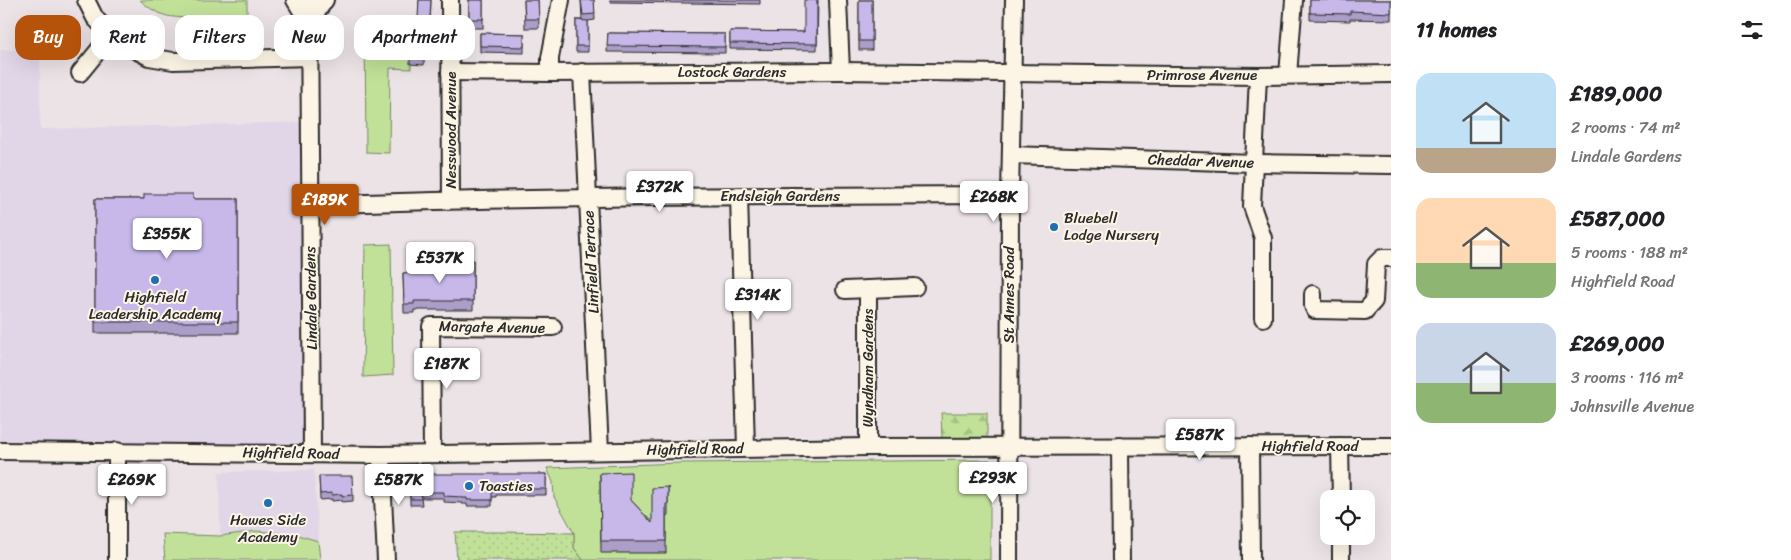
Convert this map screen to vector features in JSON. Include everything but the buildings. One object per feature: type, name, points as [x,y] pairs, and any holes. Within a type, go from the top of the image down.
[{"type":"street","points":[[86,0],[94,15]]},
{"type":"street","points":[[295,0],[304,15]]},
{"type":"street","name":"Lindale Gardens","points":[[309,0],[309,15]]},
{"type":"street","points":[[315,15],[325,0]]},
{"type":"street","name":"Nesswood Avenue","points":[[450,0],[451,200]]},
{"type":"street","points":[[550,73],[550,58],[561,0]]},
{"type":"street","points":[[838,0],[841,71]]},
{"type":"street","name":"St Annes Road","points":[[1009,560],[1010,195],[1014,0]]},
{"type":"street","points":[[1288,75],[1294,0]]},
{"type":"street","points":[[165,60],[274,58]]},
{"type":"street","points":[[80,73],[91,60]]},
{"type":"street","name":"Lindale Gardens","points":[[309,60],[312,453]]},
{"type":"street","name":"Lostock Gardens","points":[[450,72],[841,71],[1013,74]]},
{"type":"street","name":"Linfield Terrace","points":[[582,72],[600,451]]},
{"type":"street","name":"Primrose Avenue","points":[[1013,74],[1258,76],[1391,74]]},
{"type":"street","points":[[1258,76],[1252,206],[1264,238],[1263,318]]},
{"type":"street","name":"Cheddar Avenue","points":[[1011,155],[1254,163],[1391,165]]},
{"type":"street","name":"Endsleigh Gardens","points":[[309,205],[588,198],[1010,195]]},
{"type":"street","points":[[739,196],[746,448]]},
{"type":"street","points":[[1313,294],[1315,310],[1365,311],[1374,301],[1376,264],[1382,258],[1391,258]]},
{"type":"street","name":"Wyndham Gardens","points":[[846,290],[915,287]]},
{"type":"street","name":"Wyndham Gardens","points":[[868,289],[868,447]]},
{"type":"street","name":"Margate Avenue","points":[[432,454],[431,326],[553,327]]},
{"type":"street","points":[[1120,446],[1121,560]]},
{"type":"street","points":[[1250,446],[1251,560]]},
{"type":"street","points":[[1340,446],[1341,490]]},
{"type":"street","name":"Highfield Road","points":[[0,451],[380,455],[746,448],[1391,446]]},
{"type":"street","points":[[117,451],[117,560]]},
{"type":"street","points":[[380,455],[386,560]]},
{"type":"street","points":[[1341,545],[1341,560]]},
{"type":"shaded area","name":"Highfield Leadership Academy","points":[[0,50],[15,50],[15,60],[40,60],[40,129],[309,122],[312,453],[0,451]]},
{"type":"shaded area","name":"Hawes Side Academy","points":[[314,470],[320,560],[165,560],[163,534],[220,536],[219,472]]},
{"type":"green space","points":[[140,0],[247,0],[247,15],[175,15],[175,17],[172,17],[148,7]]},
{"type":"green space","points":[[365,60],[411,60],[411,69],[390,68],[389,153],[366,152]]},
{"type":"green space","points":[[391,244],[393,375],[363,377],[365,245]]},
{"type":"green space","points":[[941,413],[987,413],[987,439],[942,439]]},
{"type":"green space","points":[[990,460],[990,560],[583,560],[574,548],[574,533],[554,497],[553,482],[547,468],[680,463]]},
{"type":"green space","points":[[257,531],[298,535],[318,541],[320,560],[165,560],[163,534],[220,536]]},
{"type":"green space","points":[[455,532],[574,533],[574,548],[583,560],[457,560]]},
{"type":"place","name":"Bluebell Lodge Nursery","points":[[1054,227]]},
{"type":"place","name":"Highfield Leadership Academy","points":[[155,280]]},
{"type":"place","name":"Toasties","points":[[469,486]]},
{"type":"place","name":"Hawes Side Academy","points":[[268,503]]}]
